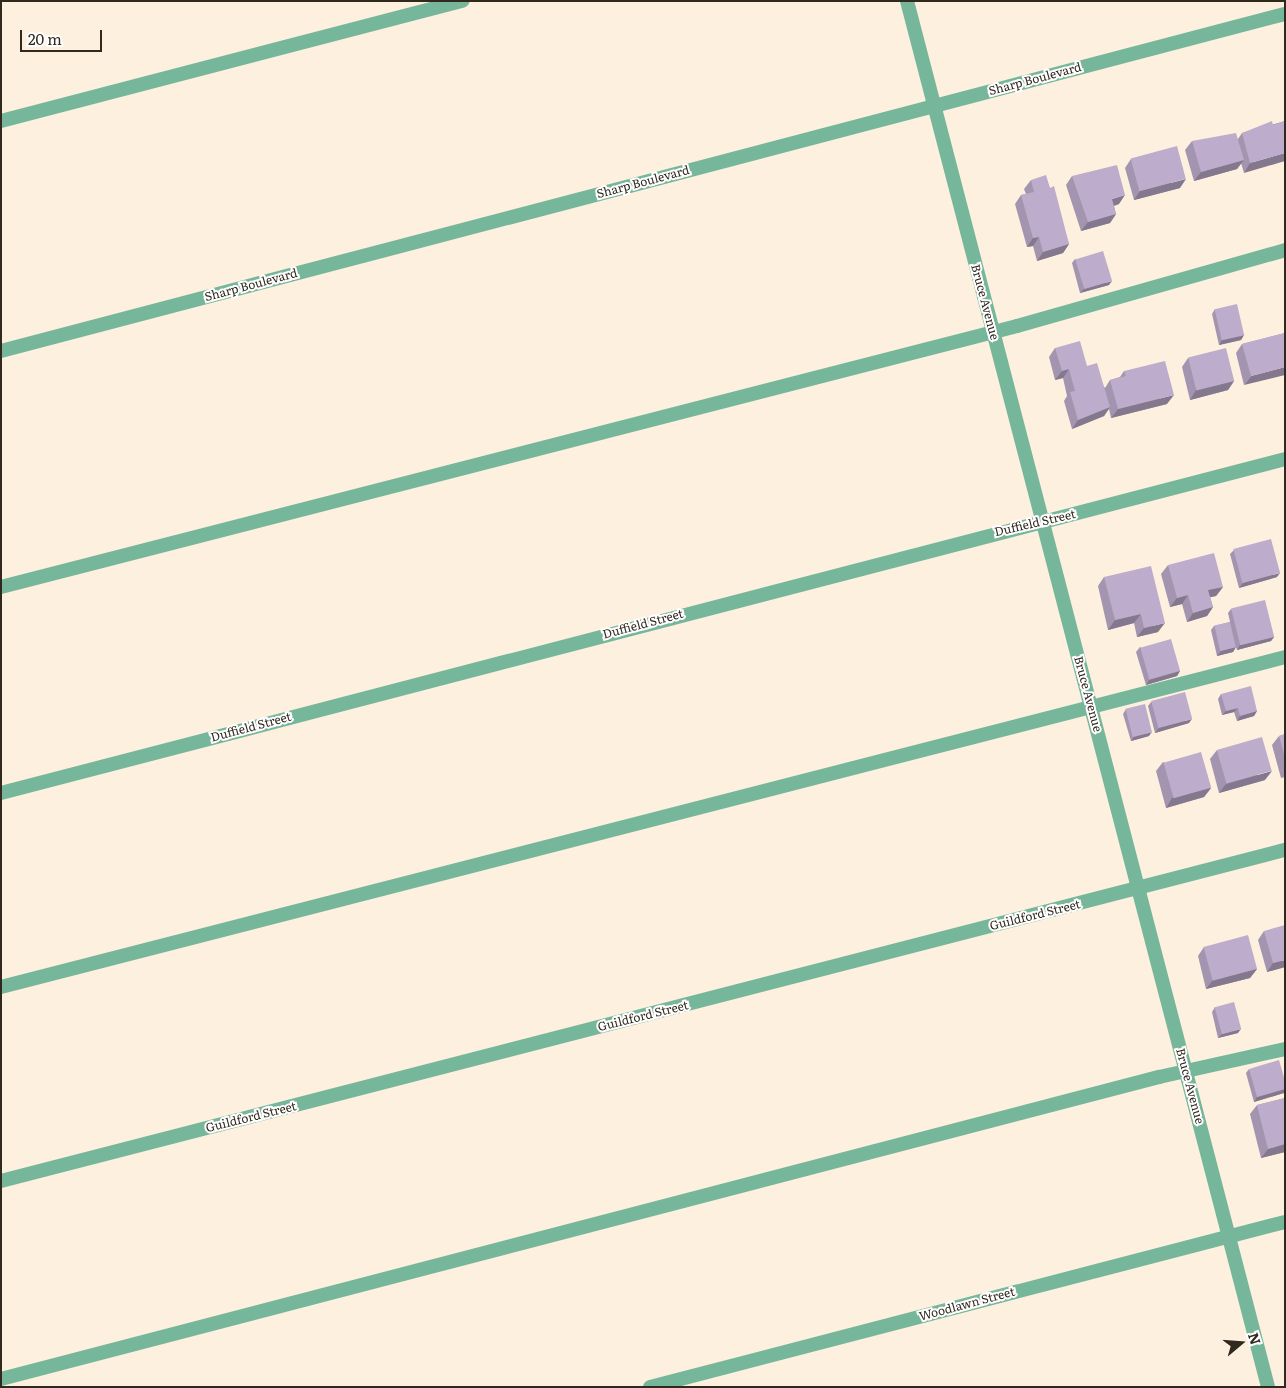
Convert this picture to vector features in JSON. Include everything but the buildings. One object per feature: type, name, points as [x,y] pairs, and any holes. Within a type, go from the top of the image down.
[{"type":"street","points":[[1,121],[463,1]]},
{"type":"street","name":"Bruce Avenue","points":[[906,1],[1043,519],[1268,1387]]},
{"type":"street","name":"Sharp Boulevard","points":[[1,351],[1285,14]]},
{"type":"street","points":[[1,586],[992,332],[1285,250]]},
{"type":"street","name":"Duffield Street","points":[[1,792],[1043,519],[1285,459]]},
{"type":"street","points":[[1,987],[1285,657]]},
{"type":"street","name":"Guildford Street","points":[[1,1181],[1285,850]]},
{"type":"street","points":[[1,1379],[1285,1049]]},
{"type":"street","name":"Woodlawn Street","points":[[650,1387],[1285,1222]]}]
